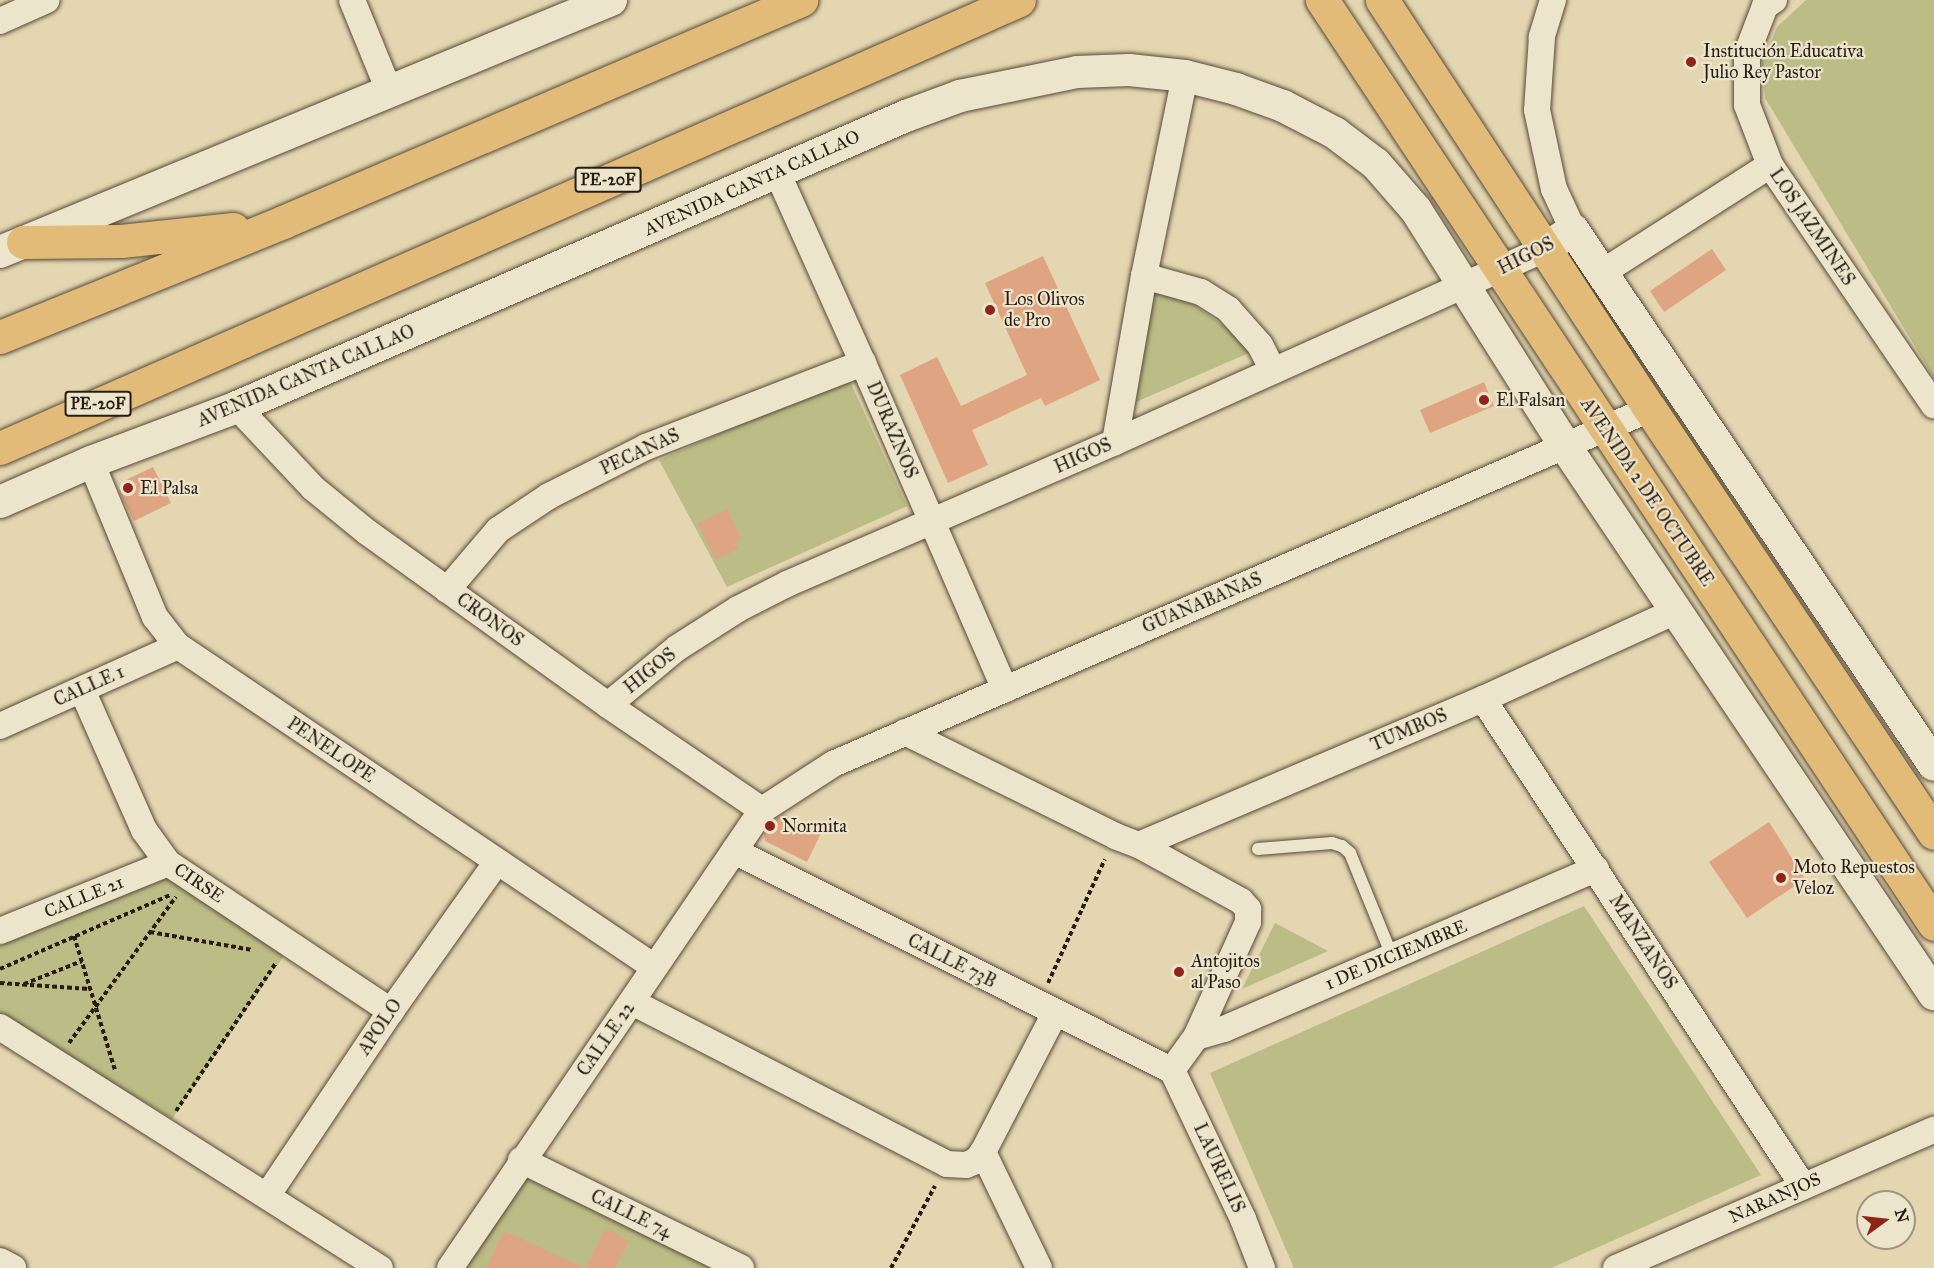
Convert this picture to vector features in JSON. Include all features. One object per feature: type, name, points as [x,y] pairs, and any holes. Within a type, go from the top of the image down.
[{"type":"main road","points":[[0,338],[283,222],[801,0]]},
{"type":"main road","name":"PE-20F","points":[[0,448],[1019,0]]},
{"type":"main road","name":"AVENIDA 2 DE OCTUBRE","points":[[1322,0],[1934,924]]},
{"type":"main road","points":[[1382,0],[1650,409],[1934,834]]},
{"type":"main road","points":[[8,242],[121,240],[201,234],[283,222]]},
{"type":"street","points":[[2,16],[47,0]]},
{"type":"street","points":[[352,0],[390,93]]},
{"type":"street","points":[[8,242],[390,93],[563,9],[611,0]]},
{"type":"street","points":[[1553,0],[1542,37],[1537,110],[1554,189],[1573,230],[1604,272],[1934,765]]},
{"type":"street","name":"LOS JAZMINES","points":[[1774,0],[1764,6],[1747,53],[1747,105],[1770,165],[1934,405]]},
{"type":"street","name":"AVENIDA CANTA CALLAO","points":[[0,502],[92,462],[237,407],[906,116],[960,96],[1004,85],[1077,72],[1130,70],[1185,76],[1236,88],[1283,106],[1335,133],[1376,165],[1416,210],[1466,286]]},
{"type":"street","points":[[1116,442],[1144,276],[1185,76]]},
{"type":"street","points":[[1604,272],[1770,165]]},
{"type":"street","name":"DURAZNOS","points":[[777,172],[1005,689]]},
{"type":"street","name":"HIGOS","points":[[608,705],[677,648],[738,609],[787,584],[1116,442],[1466,286],[1546,248],[1573,230]]},
{"type":"street","points":[[1144,276],[1201,292],[1228,309],[1260,345],[1273,371]]},
{"type":"street","points":[[1466,286],[1565,446],[1934,994]]},
{"type":"street","name":"PECANAS","points":[[447,590],[498,530],[549,496],[646,447],[863,363]]},
{"type":"street","name":"CRONOS","points":[[237,407],[313,488],[367,532],[608,705],[762,810]]},
{"type":"street","name":"GUANABANAS","points":[[762,810],[833,764],[1650,409]]},
{"type":"street","name":"PENELOPE","points":[[92,462],[155,617],[178,646],[654,967]]},
{"type":"street","name":"TUMBOS","points":[[1140,845],[1483,699],[1676,611]]},
{"type":"street","name":"CALLE 1","points":[[0,726],[178,646]]},
{"type":"street","name":"CIRSE","points":[[82,690],[144,830],[168,863],[391,1011]]},
{"type":"street","name":"MANZANOS","points":[[1483,699],[1803,1186]]},
{"type":"street","points":[[905,732],[1115,836],[1140,845],[1241,901],[1248,909],[1248,922],[1196,1037],[1172,1070]]},
{"type":"street","name":"CALLE 22","points":[[450,1268],[521,1160],[632,1002],[762,810]]},
{"type":"street","name":"CALLE 73B","points":[[734,851],[1172,1070]]},
{"type":"street","name":"APOLO","points":[[267,1196],[391,1011],[497,861]]},
{"type":"street","name":"CALLE 21","points":[[0,931],[168,863]]},
{"type":"street","name":"1 DE DICIEMBRE","points":[[1196,1037],[1224,1029],[1596,869]]},
{"type":"street","points":[[632,1002],[947,1164],[966,1165],[976,1161],[984,1152],[1046,1009]]},
{"type":"street","points":[[0,1028],[380,1268]]},
{"type":"street","name":"LAURELIS","points":[[1172,1070],[1243,1219],[1262,1268]]},
{"type":"street","name":"NARANJOS","points":[[1616,1268],[1934,1130]]},
{"type":"street","points":[[984,1152],[1039,1268]]},
{"type":"street","name":"CALLE 74","points":[[521,1160],[741,1268]]},
{"type":"street","points":[[0,1260],[13,1268]]},
{"type":"lane","points":[[1258,849],[1332,843],[1342,846],[1350,854],[1392,956]]},
{"type":"path","points":[[1046,1009],[1115,836]]},
{"type":"path","points":[[0,969],[182,890],[66,1047]]},
{"type":"path","points":[[150,932],[260,951]]},
{"type":"path","points":[[74,936],[119,1082]]},
{"type":"path","points":[[172,1116],[282,955]]},
{"type":"path","points":[[22,985],[82,961]]},
{"type":"path","points":[[0,983],[90,989]]},
{"type":"path","points":[[891,1268],[947,1164]]},
{"type":"green space","points":[[1806,0],[1934,0],[1934,378],[1765,98],[1762,62],[1777,27]]},
{"type":"green space","points":[[1155,288],[1187,300],[1226,327],[1251,352],[1136,402]]},
{"type":"green space","points":[[848,377],[907,506],[727,587],[659,460]]},
{"type":"green space","points":[[168,874],[285,954],[172,1119],[0,1013],[0,945]]},
{"type":"green space","points":[[1584,906],[1761,1175],[1551,1268],[1294,1268],[1210,1073]]},
{"type":"green space","points":[[1275,923],[1328,951],[1242,989]]},
{"type":"green space","points":[[536,1164],[745,1268],[466,1268]]},
{"type":"building","points":[[1712,249],[1726,270],[1664,312],[1650,291]]},
{"type":"building","points":[[1043,256],[1100,380],[1045,406],[1041,398],[972,430],[988,465],[948,483],[900,375],[937,357],[961,406],[1027,375],[985,283]]},
{"type":"building","points":[[1484,382],[1494,406],[1430,433],[1420,410]]},
{"type":"building","points":[[153,467],[171,503],[134,521],[119,491],[124,481]]},
{"type":"building","points":[[727,509],[741,539],[734,543],[738,549],[716,560],[698,523]]},
{"type":"building","points":[[783,814],[821,833],[807,862],[765,841],[764,833],[773,821]]},
{"type":"building","points":[[1769,822],[1805,879],[1747,918],[1709,862]]},
{"type":"building","points":[[606,1228],[629,1241],[615,1268],[585,1268]]},
{"type":"building","points":[[505,1231],[585,1268],[486,1268]]},
{"type":"place","name":"Institución Educativa Julio Rey Pastor","points":[[1691,62]]},
{"type":"place","name":"Los Olivos de Pro","points":[[990,310]]},
{"type":"place","name":"El Falsan","points":[[1484,400]]},
{"type":"place","name":"El Palsa","points":[[128,488]]},
{"type":"place","name":"Normita","points":[[770,826]]},
{"type":"place","name":"Moto Repuestos Veloz","points":[[1781,878]]},
{"type":"place","name":"Antojitos al Paso","points":[[1179,972]]}]
